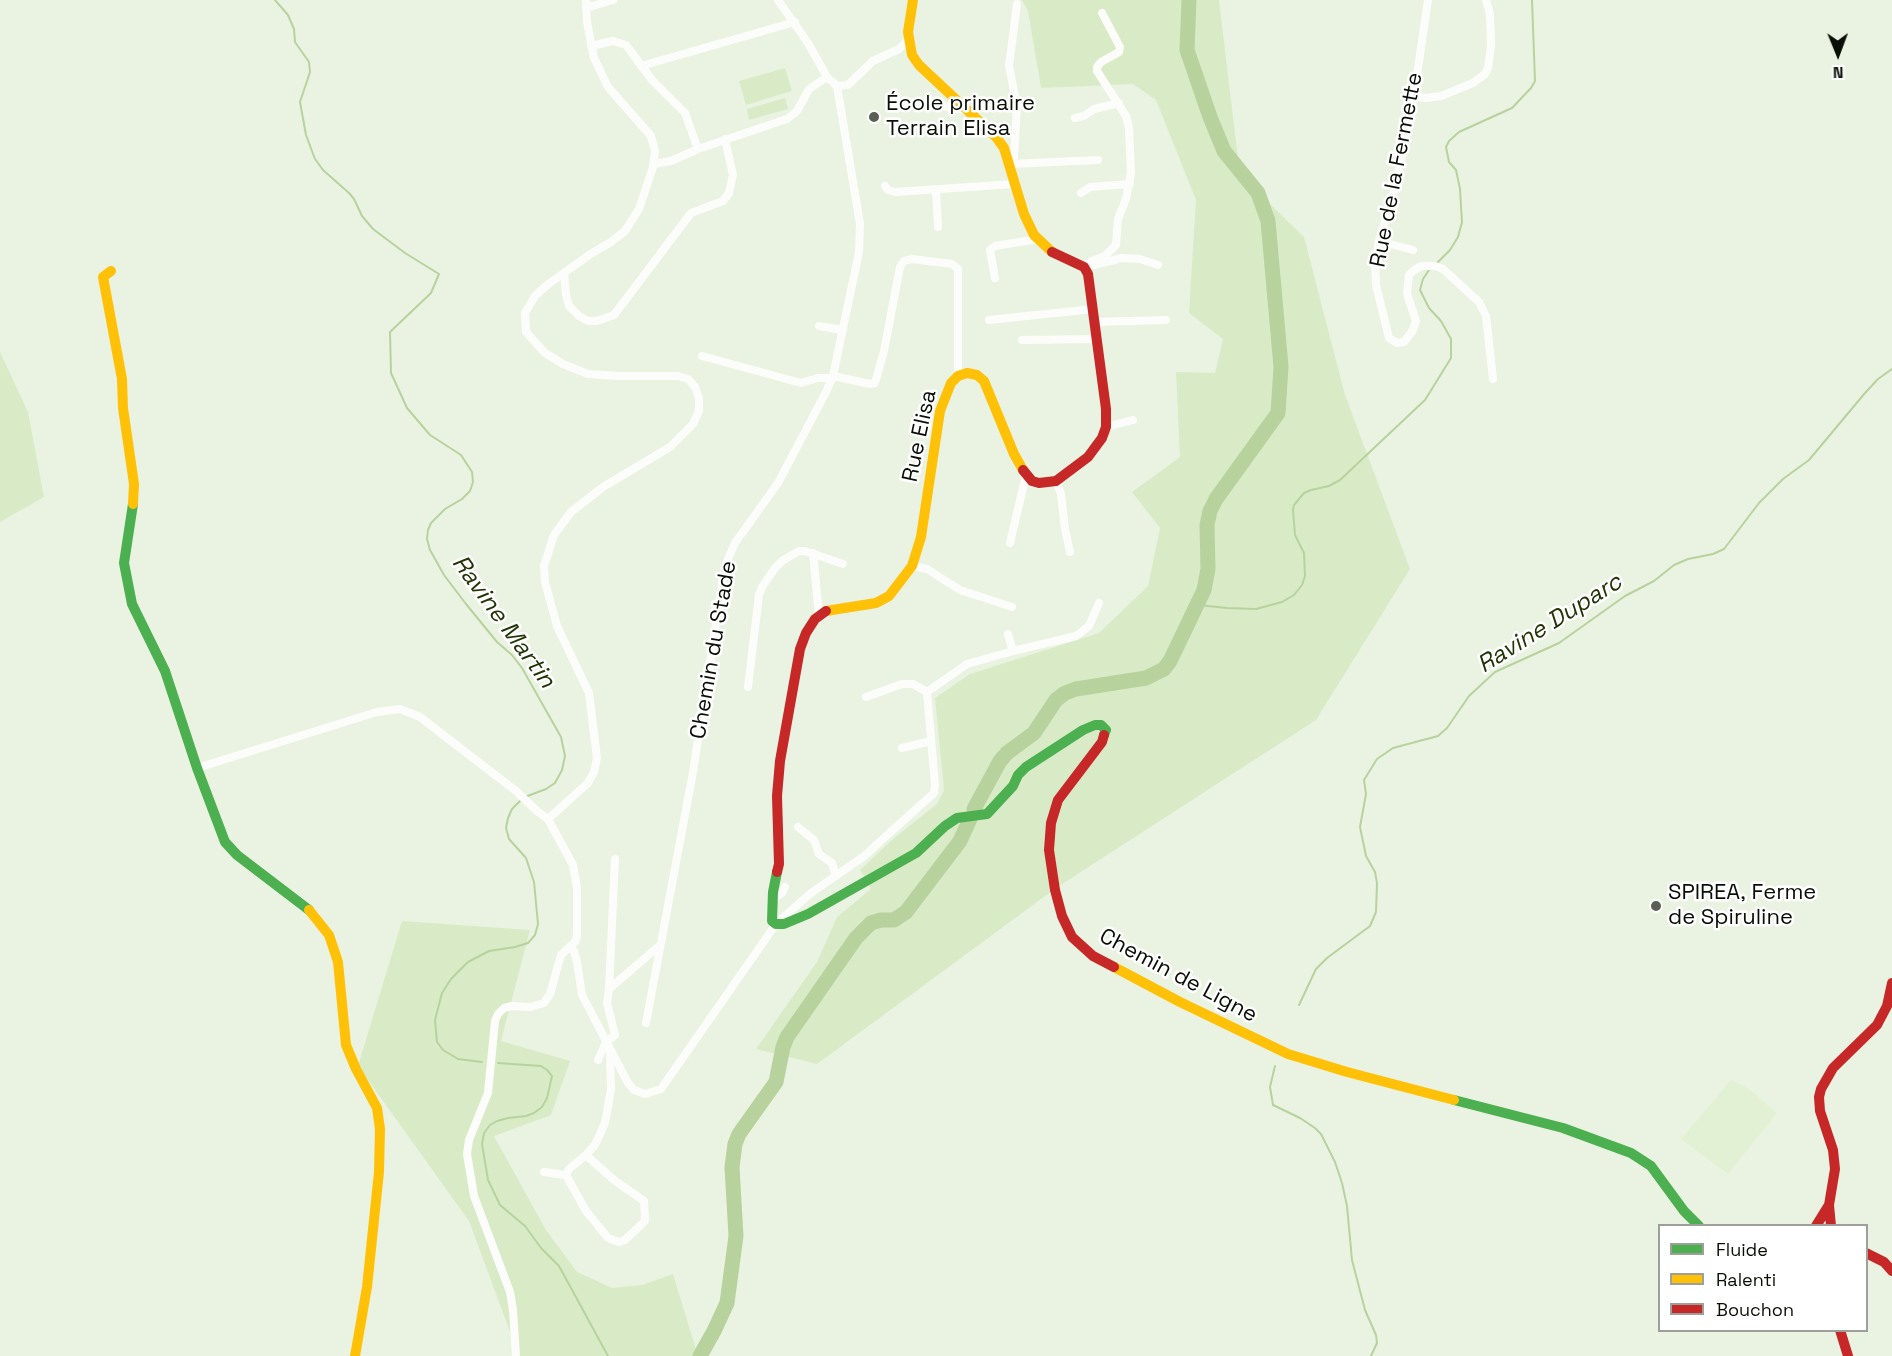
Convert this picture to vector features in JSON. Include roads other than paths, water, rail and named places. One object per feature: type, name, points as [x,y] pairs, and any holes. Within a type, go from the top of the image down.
[{"type":"street","points":[[548,819],[588,783],[594,772],[597,758],[589,693],[557,626],[545,582],[544,566],[554,535],[571,512],[603,487],[670,447],[693,424],[699,411],[699,398],[695,387],[688,380],[678,376],[588,374],[563,364],[545,353],[526,332],[525,313],[547,285],[625,231],[639,209],[654,164],[651,136],[608,87],[594,58],[591,46],[586,4],[613,0]]},
{"type":"street","points":[[778,0],[795,22],[827,77],[837,86],[848,85],[873,61],[899,49],[908,40]]},
{"type":"street","name":"Rue de la Fermette","points":[[1428,0],[1414,96],[1394,192],[1379,241],[1375,263],[1376,285],[1389,338],[1397,343],[1404,342],[1415,326],[1415,315],[1407,294],[1409,275],[1413,271],[1432,266],[1443,269],[1483,308],[1488,324],[1493,379]]},
{"type":"street","points":[[1414,96],[1426,98],[1441,96],[1473,83],[1485,74],[1491,46],[1490,14],[1486,0]]},
{"type":"street","points":[[912,1],[908,40],[912,55],[919,65],[996,137],[1004,148],[1024,214],[1045,247],[1058,256],[1084,267],[1122,258],[1140,259],[1158,264]]},
{"type":"street","points":[[1010,164],[1014,158],[1017,106],[1009,66],[1017,4]]},
{"type":"street","points":[[1084,267],[1105,256],[1116,245],[1118,219],[1130,184],[1129,128],[1119,103],[1097,71],[1101,62],[1119,52],[1120,47],[1102,12]]},
{"type":"street","points":[[641,66],[795,22]]},
{"type":"street","points":[[591,46],[613,41],[622,42],[630,49],[652,80],[685,113],[698,149]]},
{"type":"street","points":[[654,164],[671,161],[725,139],[793,116],[805,93],[827,77]]},
{"type":"street","name":"Chemin du Stade","points":[[646,1023],[693,772],[724,566],[735,543],[778,483],[832,377],[859,252],[860,224],[837,86]]},
{"type":"street","points":[[1075,118],[1084,116],[1094,109],[1119,103]]},
{"type":"street","points":[[900,106],[943,106],[968,111]]},
{"type":"street","points":[[564,273],[569,306],[579,316],[588,321],[597,321],[614,315],[691,213],[695,209],[723,201],[729,194],[733,175],[725,139]]},
{"type":"street","points":[[1010,164],[1098,160]]},
{"type":"street","points":[[885,186],[894,192],[1014,184]]},
{"type":"street","points":[[1081,193],[1090,187],[1130,184]]},
{"type":"street","points":[[936,189],[938,227]]},
{"type":"street","points":[[995,278],[990,250],[995,246],[1038,239]]},
{"type":"street","points":[[1379,241],[1413,250]]},
{"type":"street","points":[[702,356],[801,383],[832,377],[875,383],[884,351],[900,267],[904,261],[912,259],[952,264],[958,269],[958,376]]},
{"type":"street","points":[[1026,475],[1032,481],[1039,483],[1056,481],[1095,449],[1106,427],[1106,409],[1091,284],[1084,267]]},
{"type":"street","points":[[111,271],[103,277],[122,379],[123,408],[134,484],[134,500],[124,563],[128,586],[139,619],[165,671],[197,768],[225,842],[237,855],[309,910],[320,922],[334,946],[338,962],[346,1045],[377,1108],[380,1129],[379,1172],[370,1262],[355,1356]]},
{"type":"street","points":[[989,320],[1093,309]]},
{"type":"street","points":[[1094,322],[1166,320]]},
{"type":"street","points":[[819,326],[842,330]]},
{"type":"street","points":[[1022,340],[1097,339]]},
{"type":"street","name":"Rue Elisa","points":[[819,615],[826,611],[876,603],[889,596],[912,566],[921,537],[940,411],[951,383],[958,376],[967,373],[977,375],[984,381],[1014,454],[1026,475]]},
{"type":"street","points":[[1106,427],[1133,420]]},
{"type":"street","points":[[1010,543],[1026,475]]},
{"type":"street","points":[[1056,481],[1061,494],[1070,552]]},
{"type":"street","points":[[748,687],[760,591],[782,561],[799,551],[813,553],[843,564]]},
{"type":"street","points":[[776,924],[772,921],[771,916],[779,864],[777,796],[780,761],[796,652],[819,615],[813,553]]},
{"type":"street","points":[[912,566],[927,569],[960,590],[1012,607]]},
{"type":"street","points":[[927,692],[967,664],[1083,632],[1089,626],[1099,603]]},
{"type":"street","points":[[1008,634],[1013,651]]},
{"type":"street","points":[[866,698],[902,684],[913,684],[927,692]]},
{"type":"street","points":[[570,947],[574,951],[577,962],[582,995],[633,1090],[645,1094],[661,1089],[776,924],[811,893],[863,857],[934,793],[927,692]]},
{"type":"street","points":[[197,768],[377,712],[400,709],[420,717],[516,791],[548,819],[573,865],[577,888],[577,936],[561,955],[550,994],[544,1003],[530,1007],[512,1006],[504,1008],[498,1014],[495,1021],[488,1093],[469,1140],[468,1166],[474,1196],[510,1292],[516,1356]]},
{"type":"street","name":"Chemin de Ligne","points":[[776,924],[784,924],[808,914],[878,873],[916,854],[945,826],[957,818],[987,814],[1013,786],[1018,775],[1026,767],[1083,730],[1101,725],[1106,730],[1102,742],[1059,800],[1051,823],[1049,850],[1055,890],[1062,916],[1072,937],[1082,947],[1093,956],[1180,1002],[1288,1054],[1347,1072],[1563,1128],[1631,1153],[1651,1166],[1696,1224]]},
{"type":"street","points":[[902,748],[931,741]]},
{"type":"street","points":[[798,827],[813,840],[819,854],[832,863],[836,876]]},
{"type":"street","points":[[598,1060],[615,1035],[607,1003],[615,859]]},
{"type":"street","points":[[772,900],[785,887]]},
{"type":"street","points":[[609,989],[659,946]]},
{"type":"street","points":[[1831,1224],[1829,1205],[1835,1169],[1833,1150],[1820,1111],[1821,1089],[1833,1068],[1877,1025],[1887,1006],[1892,983]]},
{"type":"street","points":[[566,1175],[569,1169],[586,1155],[602,1132],[608,1114],[611,1089],[608,1046]]},
{"type":"street","points":[[566,1175],[586,1211],[608,1238],[620,1241],[641,1226],[646,1215],[644,1202],[586,1155]]},
{"type":"street","points":[[544,1172],[566,1175]]},
{"type":"street","points":[[1817,1224],[1829,1205]]},
{"type":"street","points":[[1868,1255],[1884,1262],[1892,1271]]},
{"type":"street","points":[[1841,1332],[1848,1356]]},
{"type":"waterway","name":"Ravine Martin","points":[[275,0],[288,15],[294,29],[295,42],[309,62],[310,72],[300,102],[306,135],[315,159],[323,170],[354,199],[362,216],[373,229],[405,253],[439,274],[431,293],[390,332],[391,373],[407,408],[430,435],[461,455],[472,472],[473,482],[470,491],[462,499],[445,509],[431,523],[427,539],[430,550],[444,575],[466,604],[522,668],[561,737],[565,756],[562,770],[555,783],[525,797]]},
{"type":"waterway","points":[[974,809],[1000,761],[1034,733],[1056,700],[1065,693],[1076,689],[1146,678],[1164,669],[1204,590],[1208,569],[1207,525],[1210,511],[1216,499],[1278,413],[1281,367],[1268,221],[1258,193],[1224,151],[1210,117],[1187,50],[1189,0]]},
{"type":"waterway","points":[[1436,264],[1450,250],[1458,237],[1462,222],[1456,170],[1449,162],[1446,147],[1459,132],[1512,108],[1531,88],[1535,81],[1532,0]]},
{"type":"waterway","points":[[1198,605],[1256,609],[1282,602],[1294,595],[1302,585],[1305,576],[1304,553],[1295,535],[1294,505],[1304,493],[1329,486],[1340,480],[1425,400],[1451,358],[1451,339],[1441,321],[1429,308],[1420,290],[1429,270]]},
{"type":"waterway","name":"Ravine Duparc","points":[[1299,1005],[1316,969],[1370,926],[1376,912],[1375,872],[1366,856],[1360,827],[1366,794],[1364,780],[1377,759],[1393,748],[1438,736],[1447,728],[1469,696],[1495,672],[1559,643],[1625,596],[1654,581],[1674,565],[1724,549],[1759,503],[1783,479],[1809,460],[1865,393],[1878,379],[1892,369]]},
{"type":"waterway","name":"Ravine Martin","points":[[482,1062],[458,1059],[443,1050],[437,1042],[435,1020],[442,993],[451,979],[468,962],[489,951],[528,943],[535,935],[538,924],[534,882],[526,858],[509,839],[506,828],[512,809],[521,800]]},
{"type":"waterway","points":[[700,1356],[727,1303],[736,1236],[732,1167],[735,1144],[739,1134],[776,1082],[787,1037],[856,938],[871,923],[894,920],[906,912],[960,841],[970,819]]},
{"type":"waterway","name":"Ravine Martin","points":[[498,1063],[541,1066],[552,1076],[547,1098],[542,1107],[526,1116],[497,1121],[490,1125],[484,1133],[482,1144],[488,1180],[500,1205],[525,1226],[541,1248],[559,1266],[608,1356]]},
{"type":"waterway","name":"Ravine Duparc","points":[[1275,1066],[1270,1087],[1273,1105],[1300,1118],[1321,1134],[1335,1162],[1342,1183],[1347,1206],[1352,1260],[1365,1310],[1376,1335],[1377,1343],[1371,1356]]},
{"type":"place","name":"École primaire Terrain Elisa","points":[[874,117]]},
{"type":"place","name":"SPIREA, Ferme de Spiruline","points":[[1656,906]]}]
